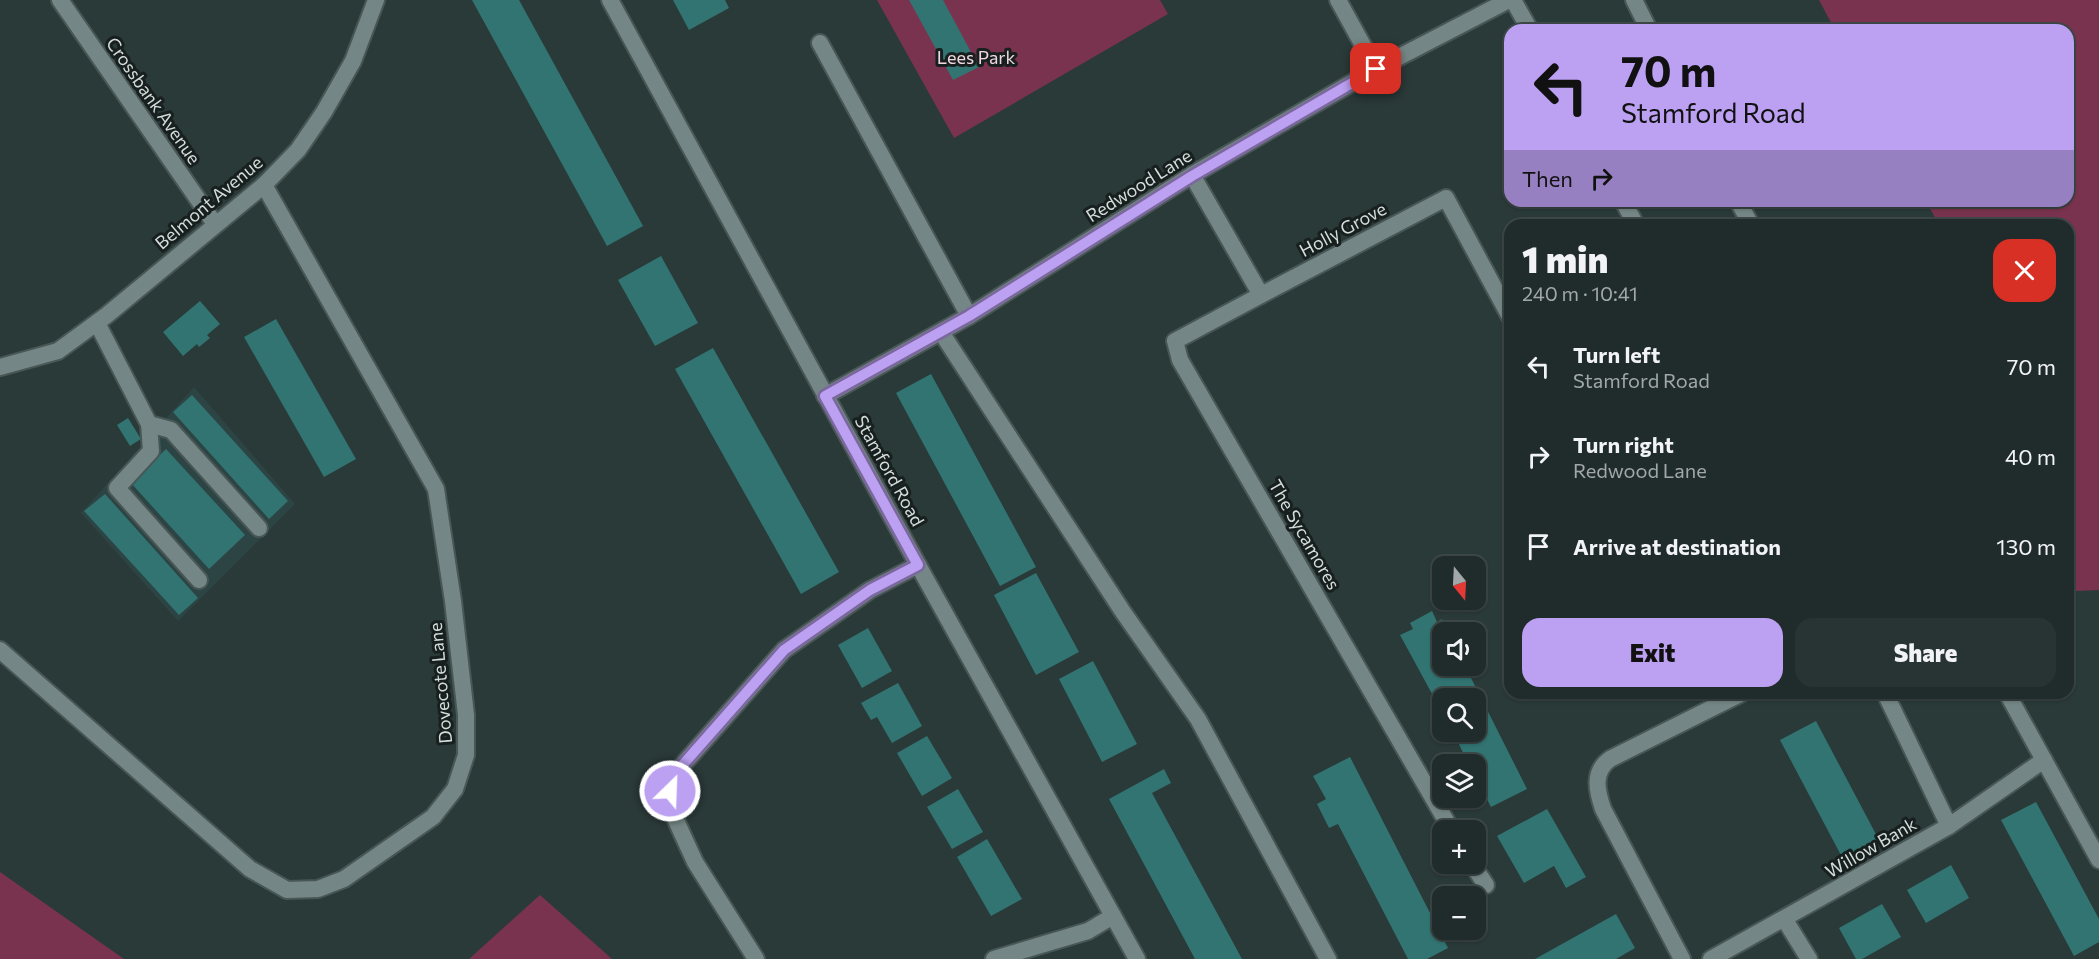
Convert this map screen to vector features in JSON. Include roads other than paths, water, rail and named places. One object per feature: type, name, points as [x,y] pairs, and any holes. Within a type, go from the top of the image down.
[{"type":"street","name":"Crossbank Avenue","points":[[60,0],[215,224]]},
{"type":"street","name":"Belmont Avenue","points":[[0,367],[58,351],[97,322],[264,185],[298,150],[324,112],[353,61],[376,0]]},
{"type":"street","name":"Stamford Road","points":[[610,0],[825,396],[1137,959]]},
{"type":"street","points":[[1338,0],[1376,69]]},
{"type":"street","name":"Redwood Lane","points":[[825,396],[969,316],[1192,176],[1376,69],[1509,0]]},
{"type":"street","points":[[1513,0],[1527,24]]},
{"type":"street","points":[[1634,0],[1646,24]]},
{"type":"street","points":[[820,43],[969,316]]},
{"type":"street","points":[[1192,176],[1261,295]]},
{"type":"street","name":"Dovecote Lane","points":[[0,650],[250,869],[286,890],[318,889],[344,879],[433,817],[455,789],[466,755],[466,715],[453,601],[436,489],[264,185]]},
{"type":"street","name":"Holly Grove","points":[[1261,295],[1446,198],[1504,306]]},
{"type":"street","name":"The Sycamores","points":[[1261,295],[1176,341],[1180,360],[1446,820]]},
{"type":"street","points":[[97,322],[149,424],[151,451],[117,488],[199,580]]},
{"type":"street","points":[[941,332],[1123,612],[1198,719],[1328,959]]},
{"type":"street","points":[[149,424],[171,430],[260,528]]},
{"type":"street","points":[[756,959],[694,862],[669,805],[672,777],[784,650],[870,590],[918,565]]},
{"type":"street","points":[[1682,959],[1603,809],[1597,792],[1598,777],[1600,769],[1610,759],[1730,699]]},
{"type":"street","points":[[1888,699],[1949,826]]},
{"type":"street","points":[[2010,699],[2099,860]]},
{"type":"street","name":"Willow Bank","points":[[1711,959],[1785,920],[1949,826],[2044,760]]},
{"type":"street","points":[[1479,874],[1486,885]]},
{"type":"street","points":[[994,959],[1088,931],[1113,915]]},
{"type":"street","points":[[1785,920],[1809,959]]},
{"type":"park label","name":"Lees Park","points":[[976,58]]}]
